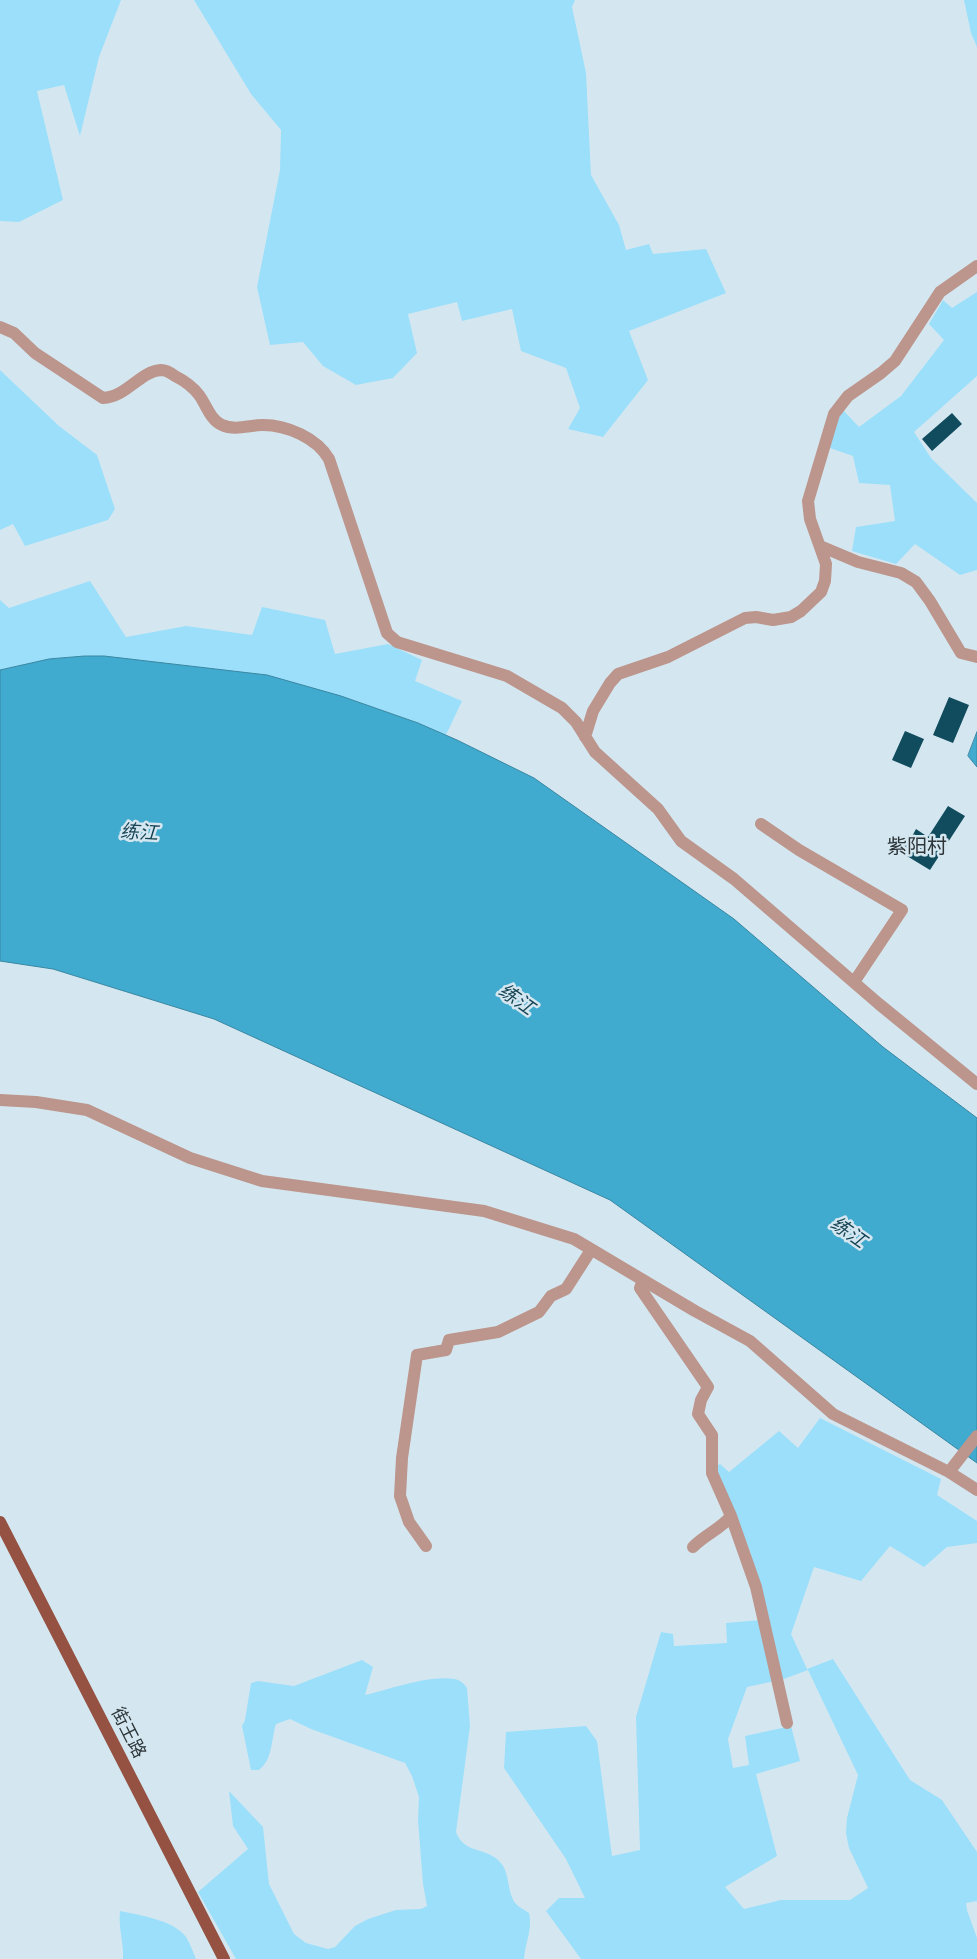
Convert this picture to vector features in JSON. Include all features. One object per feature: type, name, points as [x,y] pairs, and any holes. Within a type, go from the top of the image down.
[{"type":"main road","name":"街王路","points":[[0,1522],[224,1959]]},
{"type":"street","points":[[585,737],[594,711],[610,683],[618,674],[668,657],[745,618],[779,619],[796,615],[821,592],[825,582],[826,564],[810,519],[808,501],[834,414],[848,396],[895,361],[940,292],[977,266]]},
{"type":"street","points":[[0,327],[14,333],[35,353],[103,398],[120,394],[154,372],[165,371],[181,379],[195,390],[213,418],[222,426],[240,428],[264,425],[287,429],[298,432],[318,445],[329,459],[387,633],[392,638],[397,642],[507,676],[526,685],[562,708],[576,722],[595,752],[658,809],[681,841],[734,879],[977,1084]]},
{"type":"street","points":[[820,546],[858,562],[901,573],[916,582],[930,601],[961,653],[977,657]]},
{"type":"street","points":[[761,824],[799,850],[902,910],[854,982]]},
{"type":"street","points":[[0,1100],[36,1102],[87,1110],[190,1158],[262,1181],[484,1211],[574,1239],[750,1341],[833,1414],[949,1472],[977,1490]]},
{"type":"street","points":[[426,1546],[409,1522],[400,1496],[402,1458],[417,1356],[446,1350],[449,1340],[498,1332],[539,1312],[551,1296],[566,1289],[591,1250]]},
{"type":"street","points":[[643,1280],[640,1288],[708,1387],[701,1400],[698,1414],[712,1435],[712,1473],[731,1516],[756,1587],[787,1723]]},
{"type":"street","points":[[949,1472],[977,1436]]},
{"type":"street","points":[[693,1547],[701,1538],[725,1524],[731,1516]]},
{"type":"shaded area","points":[[0,0],[121,0],[99,57],[80,136],[64,85],[37,91],[63,200],[19,222],[0,221]]},
{"type":"shaded area","points":[[194,0],[575,0],[572,7],[586,73],[591,175],[619,225],[626,250],[649,244],[653,254],[706,249],[726,293],[629,331],[648,380],[603,437],[568,429],[580,408],[566,368],[521,351],[512,309],[462,321],[457,302],[408,314],[417,353],[393,378],[356,385],[323,366],[303,342],[270,345],[257,287],[280,170],[281,130],[251,94]]},
{"type":"shaded area","points":[[964,0],[977,0],[977,47],[971,33]]},
{"type":"shaded area","points":[[977,292],[977,376],[914,432],[931,458],[977,503],[977,570],[960,575],[915,544],[896,564],[852,551],[856,527],[895,521],[890,485],[859,483],[853,456],[827,447],[841,408],[859,427],[901,396],[944,340],[929,324],[943,300],[952,308]]},
{"type":"shaded area","points":[[0,370],[59,426],[97,455],[115,509],[108,520],[25,546],[13,524],[0,530]]},
{"type":"shaded area","points":[[90,581],[126,637],[186,626],[252,635],[262,607],[325,620],[335,654],[388,644],[422,660],[415,681],[462,701],[446,735],[341,696],[104,656],[49,659],[0,670],[0,600],[9,608]]},
{"type":"shaded area","points":[[820,1418],[941,1479],[937,1495],[977,1521],[977,1543],[947,1547],[924,1567],[890,1546],[861,1581],[814,1567],[791,1634],[807,1669],[833,1659],[910,1780],[942,1800],[977,1852],[977,1901],[966,1903],[977,1938],[977,1959],[581,1959],[546,1911],[559,1898],[585,1898],[566,1859],[504,1768],[506,1732],[586,1726],[597,1741],[612,1856],[640,1850],[636,1717],[661,1632],[673,1634],[674,1646],[727,1643],[726,1623],[761,1620],[775,1681],[747,1687],[728,1739],[733,1768],[749,1765],[745,1736],[791,1726],[800,1761],[756,1774],[777,1856],[725,1887],[744,1909],[781,1900],[850,1900],[868,1888],[849,1848],[846,1833],[847,1818],[858,1775],[808,1670],[781,1680],[750,1551],[718,1481],[715,1467],[720,1464],[729,1472],[779,1431],[798,1448]]},
{"type":"shaded area","points":[[362,1660],[373,1667],[365,1695],[410,1683],[444,1678],[457,1679],[467,1688],[470,1726],[456,1832],[464,1844],[499,1861],[505,1871],[513,1899],[516,1904],[529,1913],[529,1930],[524,1959],[236,1959],[198,1892],[248,1849],[233,1826],[229,1791],[263,1827],[269,1884],[294,1934],[306,1943],[328,1949],[335,1947],[355,1926],[368,1919],[396,1910],[421,1909],[427,1906],[423,1884],[418,1820],[419,1797],[412,1776],[405,1763],[311,1729],[290,1719],[276,1724],[271,1749],[264,1766],[259,1770],[251,1770],[242,1726],[245,1720],[251,1683],[258,1681],[294,1686]]},
{"type":"shaded area","points":[[120,1911],[156,1919],[173,1926],[186,1937],[196,1959],[123,1959]]},
{"type":"water","name":"练江","points":[[104,656],[267,675],[341,696],[418,723],[534,778],[734,919],[883,1047],[977,1118],[977,1463],[610,1200],[214,1019],[53,969],[0,961],[0,670],[49,659]]},
{"type":"water","points":[[977,732],[977,767],[968,756]]},
{"type":"building","points":[[952,413],[962,424],[932,451],[922,439]]},
{"type":"building","points":[[949,697],[969,705],[953,743],[933,735]]},
{"type":"building","points":[[905,731],[924,739],[911,768],[892,760]]},
{"type":"building","points":[[948,806],[965,816],[930,870],[897,850],[905,836],[910,840],[916,829],[928,837]]},
{"type":"district","name":"紫阳村","points":[[917,847]]}]
